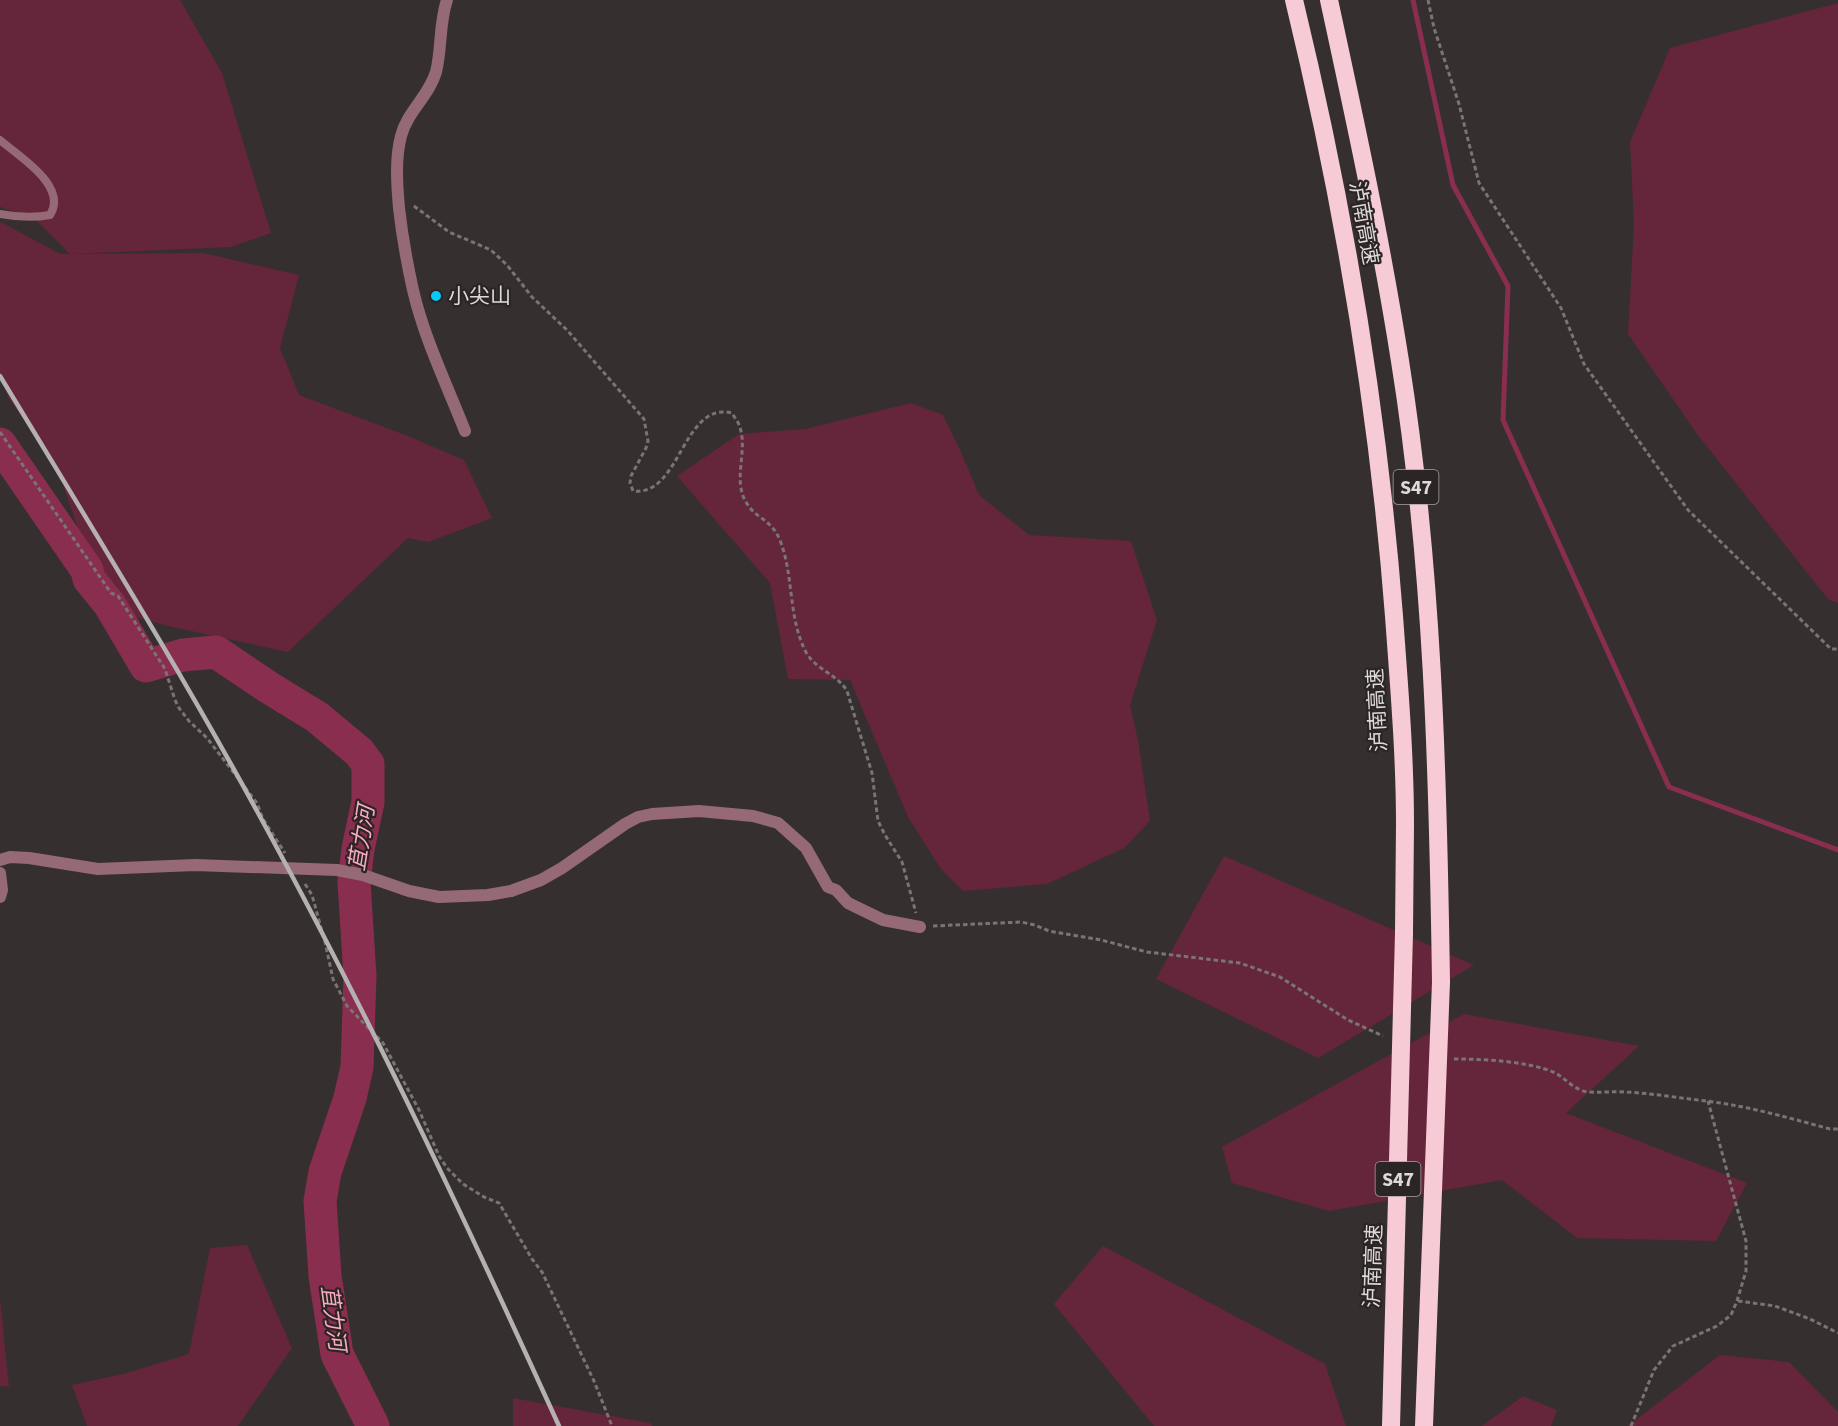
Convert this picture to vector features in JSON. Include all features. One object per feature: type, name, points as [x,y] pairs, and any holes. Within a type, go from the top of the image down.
[{"type":"highway","name":"泸南高速","points":[[1294,0],[1336,190],[1367,368],[1389,558],[1401,717],[1405,822],[1404,933],[1391,1426]]},
{"type":"highway","name":"泸南高速","points":[[1329,0],[1369,183],[1400,363],[1423,555],[1435,727],[1441,982],[1424,1426]]},
{"type":"street","points":[[447,0],[435,74],[408,119],[401,137],[397,184],[401,223],[413,291],[431,345],[465,431]]},
{"type":"street","points":[[0,860],[10,857],[29,858],[98,868],[195,865],[337,870],[439,897],[503,893],[542,880],[624,824],[638,817],[699,812],[753,816],[778,823],[806,848],[828,887],[836,890],[848,903],[883,920],[920,927]]},
{"type":"street","points":[[0,873],[0,897]]},
{"type":"lane","points":[[0,140],[29,162],[40,174],[48,187],[55,209],[50,215],[42,217],[0,214]]},
{"type":"path","points":[[1428,0],[1479,183],[1561,308],[1584,364],[1688,510],[1831,649],[1838,649]]},
{"type":"path","points":[[397,184],[406,200],[449,232],[491,250],[507,265],[532,297],[567,330],[644,419],[648,441],[631,476],[630,483],[633,490],[647,490],[659,483],[694,430],[705,420],[718,412],[732,413],[740,425],[740,472],[745,502],[773,526],[780,539],[795,617],[807,654],[847,691],[872,773],[878,821],[902,862],[920,927],[1021,922],[1035,925],[1049,932],[1101,940],[1147,952],[1240,963],[1280,978],[1348,1020],[1388,1039]]},
{"type":"path","points":[[0,432],[111,593],[118,596],[165,669],[179,708],[207,738],[257,803],[263,819],[312,895],[333,979],[347,1006],[383,1043],[447,1168],[463,1184],[499,1203],[542,1272],[594,1381],[612,1426]]},
{"type":"path","points":[[1444,1060],[1488,1058],[1502,1062],[1533,1065],[1555,1072],[1572,1086],[1586,1092],[1624,1092],[1708,1101],[1838,1129]]},
{"type":"path","points":[[1631,1426],[1654,1370],[1673,1346],[1717,1326],[1731,1315],[1746,1271],[1746,1241],[1708,1101]]},
{"type":"path","points":[[1737,1301],[1775,1306],[1810,1319],[1838,1333]]},
{"type":"shaded area","points":[[0,0],[180,0],[222,73],[271,233],[231,247],[71,254],[203,253],[299,275],[280,348],[299,395],[408,436],[464,460],[492,518],[428,542],[408,538],[288,652],[172,627],[105,609],[58,469],[8,397],[0,376],[1,222],[60,254],[70,254],[34,218],[0,207]]},
{"type":"shaded area","points":[[1838,3],[1838,603],[1828,599],[1697,434],[1628,334],[1634,225],[1630,142],[1670,48]]},
{"type":"shaded area","points":[[911,403],[943,415],[979,495],[1029,535],[1131,541],[1157,620],[1130,705],[1138,740],[1150,821],[1124,848],[1047,884],[963,891],[941,869],[908,817],[850,680],[788,679],[770,583],[677,476],[739,434],[805,429]]},
{"type":"shaded area","points":[[1224,856],[1474,965],[1318,1058],[1156,979]]},
{"type":"shaded area","points":[[1464,1014],[1639,1046],[1566,1113],[1747,1183],[1716,1241],[1577,1238],[1502,1180],[1329,1211],[1232,1183],[1222,1147]]},
{"type":"shaded area","points":[[247,1245],[292,1348],[238,1426],[87,1426],[72,1385],[127,1373],[189,1354],[210,1248]]},
{"type":"shaded area","points":[[1103,1246],[1325,1364],[1346,1426],[1154,1426],[1054,1304]]},
{"type":"shaded area","points":[[0,1298],[9,1387],[0,1386]]},
{"type":"shaded area","points":[[1720,1355],[1789,1362],[1838,1412],[1838,1426],[1628,1426]]},
{"type":"shaded area","points":[[1523,1396],[1557,1410],[1551,1426],[1482,1426]]},
{"type":"shaded area","points":[[513,1398],[650,1423],[652,1426],[513,1426]]},
{"type":"waterway","points":[[1413,0],[1453,185],[1508,286],[1503,420],[1669,787],[1838,850]]},
{"type":"waterway","name":"苴力河","points":[[0,444],[87,570],[89,579],[110,605],[146,666],[183,655],[216,652],[317,717],[359,752],[368,764],[368,802],[354,882],[360,976],[357,1067],[350,1098],[325,1172],[320,1201],[325,1276],[337,1354],[373,1426]]},
{"type":"railway","points":[[0,376],[172,661],[309,908],[420,1128],[559,1426]]},
{"type":"place","name":"小尖山","points":[[436,296]]}]
